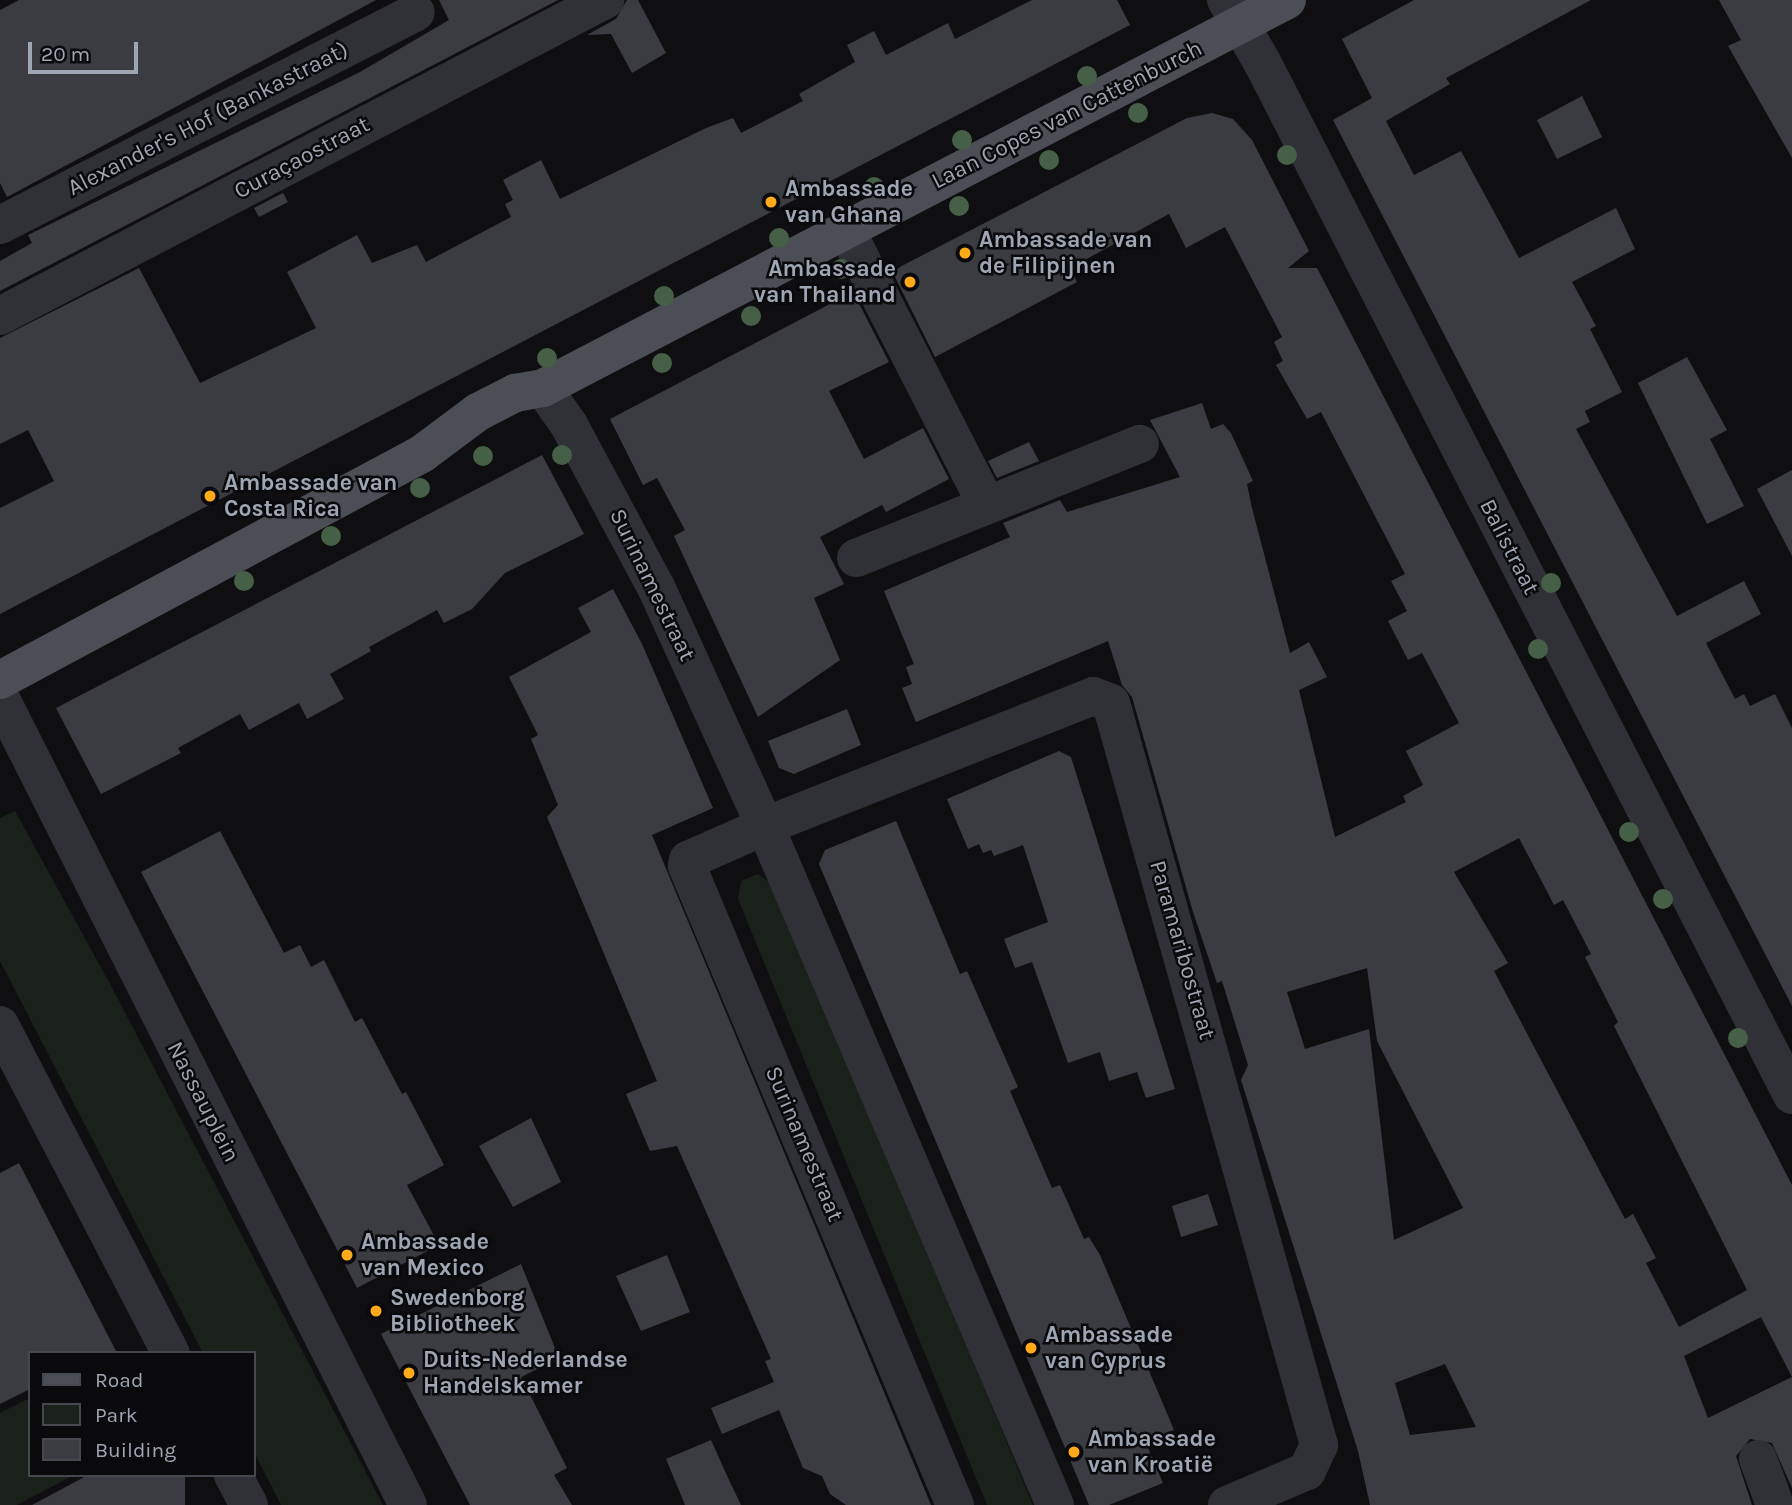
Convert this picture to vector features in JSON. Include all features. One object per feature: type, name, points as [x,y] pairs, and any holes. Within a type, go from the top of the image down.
[{"type":"main road","name":"Laan Copes van Cattenburch","points":[[543,388],[846,230],[1233,13],[1287,0]]},
{"type":"main road","points":[[0,680],[423,453],[527,418],[543,388]]},
{"type":"street","name":"Curaçaostraat","points":[[0,316],[605,0]]},
{"type":"street","name":"Alexander's Hof (Bankastraat)","points":[[0,226],[416,12]]},
{"type":"street","name":"Balistraat","points":[[1233,13],[1792,1095]]},
{"type":"street","points":[[846,230],[986,504]]},
{"type":"street","name":"Surinamestraat","points":[[543,388],[569,425],[656,587],[765,826],[1055,1505]]},
{"type":"street","points":[[856,558],[1140,444]]},
{"type":"street","name":"Paramaribostraat","points":[[765,826],[1093,696],[1111,703],[1319,1445],[1307,1471],[1227,1505]]},
{"type":"street","name":"Nassauplein","points":[[0,697],[408,1505]]},
{"type":"street","name":"Surinamestraat","points":[[765,826],[688,860],[687,866],[956,1505]]},
{"type":"street","points":[[0,1025],[170,1351]]},
{"type":"street","points":[[1758,1459],[1775,1505]]},
{"type":"street","points":[[234,1477],[249,1505]]},
{"type":"green space","points":[[15,811],[109,982],[383,1505],[281,1505],[256,1456],[256,1351],[202,1351],[0,961],[0,818]]},
{"type":"green space","points":[[758,874],[775,886],[1033,1505],[987,1505],[738,899],[741,881]]},
{"type":"green space","points":[[28,1399],[28,1477],[70,1477],[17,1505],[0,1505],[0,1413]]},
{"type":"building","points":[[19,0],[376,0],[7,197],[0,183],[0,10]]},
{"type":"building","points":[[439,0],[558,0],[0,291],[0,261],[32,243],[28,235],[360,72],[449,20]]},
{"type":"building","points":[[627,0],[638,0],[666,53],[632,73],[611,34],[587,35],[616,19]]},
{"type":"building","points":[[1032,0],[1117,0],[1130,25],[0,614],[0,508],[54,481],[28,430],[0,444],[0,338],[139,268],[200,383],[316,328],[287,272],[357,235],[372,263],[417,245],[426,262],[511,217],[505,204],[513,200],[503,180],[541,160],[560,199],[706,128],[733,118],[741,133],[803,101],[799,94],[855,62],[847,45],[874,31],[886,55],[948,23],[955,39]]},
{"type":"building","points":[[1414,0],[1591,0],[1446,78],[1450,84],[1386,121],[1414,175],[1461,151],[1519,258],[1616,208],[1635,249],[1572,282],[1596,326],[1590,329],[1622,392],[1585,411],[1590,422],[1576,429],[1677,616],[1744,581],[1761,614],[1706,643],[1735,699],[1744,694],[1750,706],[1775,694],[1792,728],[1792,1006],[1333,120],[1372,98],[1342,39]]},
{"type":"building","points":[[1719,0],[1792,0],[1792,158],[1728,46],[1741,40]]},
{"type":"building","points":[[1582,96],[1602,137],[1557,159],[1537,120]]},
{"type":"building","points":[[1212,113],[1233,119],[1252,140],[1309,251],[1288,268],[1317,268],[1792,1185],[1792,1377],[1792,1488],[1772,1443],[1750,1439],[1736,1456],[1752,1505],[1370,1505],[1358,1451],[1241,1080],[1248,1065],[1222,981],[1217,983],[1193,912],[1132,697],[1122,685],[1108,641],[916,722],[902,688],[912,684],[906,667],[914,664],[884,591],[1010,537],[1003,523],[1060,500],[1067,512],[1180,477],[1150,420],[1202,403],[1211,429],[1223,424],[1231,433],[1253,481],[1247,484],[1252,508],[1290,653],[1309,642],[1327,677],[1299,690],[1335,837],[1406,802],[1403,796],[1423,785],[1406,751],[1459,723],[1422,653],[1408,660],[1388,621],[1407,611],[1391,581],[1405,574],[1321,412],[1307,419],[1276,365],[1283,361],[1274,342],[1282,337],[1225,227],[1186,248],[1169,214],[1070,268],[1077,282],[935,357],[892,271],[1187,118]],"holes":[[[1519,838],[1554,905],[1563,900],[1591,954],[1585,957],[1618,1022],[1614,1026],[1747,1290],[1679,1327],[1646,1263],[1656,1258],[1633,1214],[1625,1219],[1494,971],[1508,963],[1454,872]],[[1367,968],[1377,1041],[1463,1208],[1394,1240],[1369,1029],[1305,1049],[1287,992]],[[1761,1317],[1792,1377],[1708,1418],[1684,1356]],[[1445,1364],[1476,1427],[1410,1435],[1395,1383]]]},
{"type":"building","points":[[283,193],[288,202],[259,217],[254,208]]},
{"type":"building","points":[[853,292],[889,362],[829,391],[864,459],[923,428],[949,479],[886,512],[882,505],[820,537],[844,584],[814,598],[840,660],[758,717],[674,536],[685,530],[657,478],[643,485],[610,419]]},
{"type":"building","points":[[1687,357],[1727,430],[1710,439],[1744,506],[1707,524],[1638,383]]},
{"type":"building","points":[[1029,442],[1039,461],[997,478],[988,461]]},
{"type":"building","points":[[542,455],[584,534],[505,573],[472,609],[444,623],[437,610],[369,647],[371,651],[330,674],[344,699],[307,719],[299,703],[249,730],[240,714],[178,748],[181,753],[101,794],[56,708]]},
{"type":"building","points":[[1792,470],[1792,556],[1757,489]]},
{"type":"building","points":[[613,589],[642,644],[713,808],[652,835],[931,1505],[846,1505],[830,1494],[822,1476],[803,1468],[779,1410],[722,1434],[711,1408],[774,1382],[765,1361],[771,1359],[677,1146],[650,1151],[626,1094],[657,1081],[547,817],[558,805],[531,739],[538,735],[509,677],[591,632],[578,608]]},
{"type":"building","points":[[847,709],[861,745],[794,774],[779,768],[768,741]]},
{"type":"building","points":[[1059,751],[1071,757],[1175,1089],[1146,1098],[1137,1072],[1109,1081],[1100,1052],[1068,1063],[1032,962],[1015,968],[1004,939],[1048,922],[1023,845],[994,856],[991,850],[983,853],[979,844],[968,849],[947,799]]},
{"type":"building","points":[[896,821],[960,974],[967,971],[1018,1087],[1010,1091],[1052,1188],[1060,1185],[1084,1239],[1089,1237],[1100,1255],[1174,1430],[1145,1441],[1163,1483],[1109,1505],[1089,1505],[819,864],[825,850]]},
{"type":"building","points":[[220,831],[284,953],[300,945],[311,967],[324,960],[355,1022],[362,1018],[402,1094],[406,1092],[444,1165],[407,1185],[439,1245],[357,1288],[141,872]]},
{"type":"building","points":[[531,1118],[561,1182],[513,1207],[479,1146]]},
{"type":"building","points":[[19,1163],[116,1351],[28,1351],[28,1390],[0,1404],[0,1173]]},
{"type":"building","points":[[1208,1194],[1218,1225],[1181,1237],[1172,1206]]},
{"type":"building","points":[[667,1255],[690,1312],[641,1331],[616,1276]]},
{"type":"building","points":[[521,1264],[559,1358],[521,1377],[567,1468],[554,1475],[572,1505],[470,1505],[381,1334]]},
{"type":"building","points":[[711,1440],[741,1505],[685,1505],[666,1459]]},
{"type":"building","points":[[84,1477],[185,1477],[185,1505],[32,1505]]},
{"type":"place","name":"Ambassade van Ghana","points":[[771,202]]},
{"type":"place","name":"Ambassade van de Filipijnen","points":[[965,253]]},
{"type":"place","name":"Ambassade van Thailand","points":[[910,282]]},
{"type":"place","name":"Ambassade van Costa Rica","points":[[210,496]]},
{"type":"place","name":"Ambassade van Mexico","points":[[347,1255]]},
{"type":"place","name":"Swedenborg Bibliotheek","points":[[376,1311]]},
{"type":"place","name":"Ambassade van Cyprus","points":[[1031,1348]]},
{"type":"place","name":"Duits-Nederlandse Handelskamer","points":[[409,1373]]},
{"type":"place","name":"Ambassade van Kroatië","points":[[1074,1452]]}]
